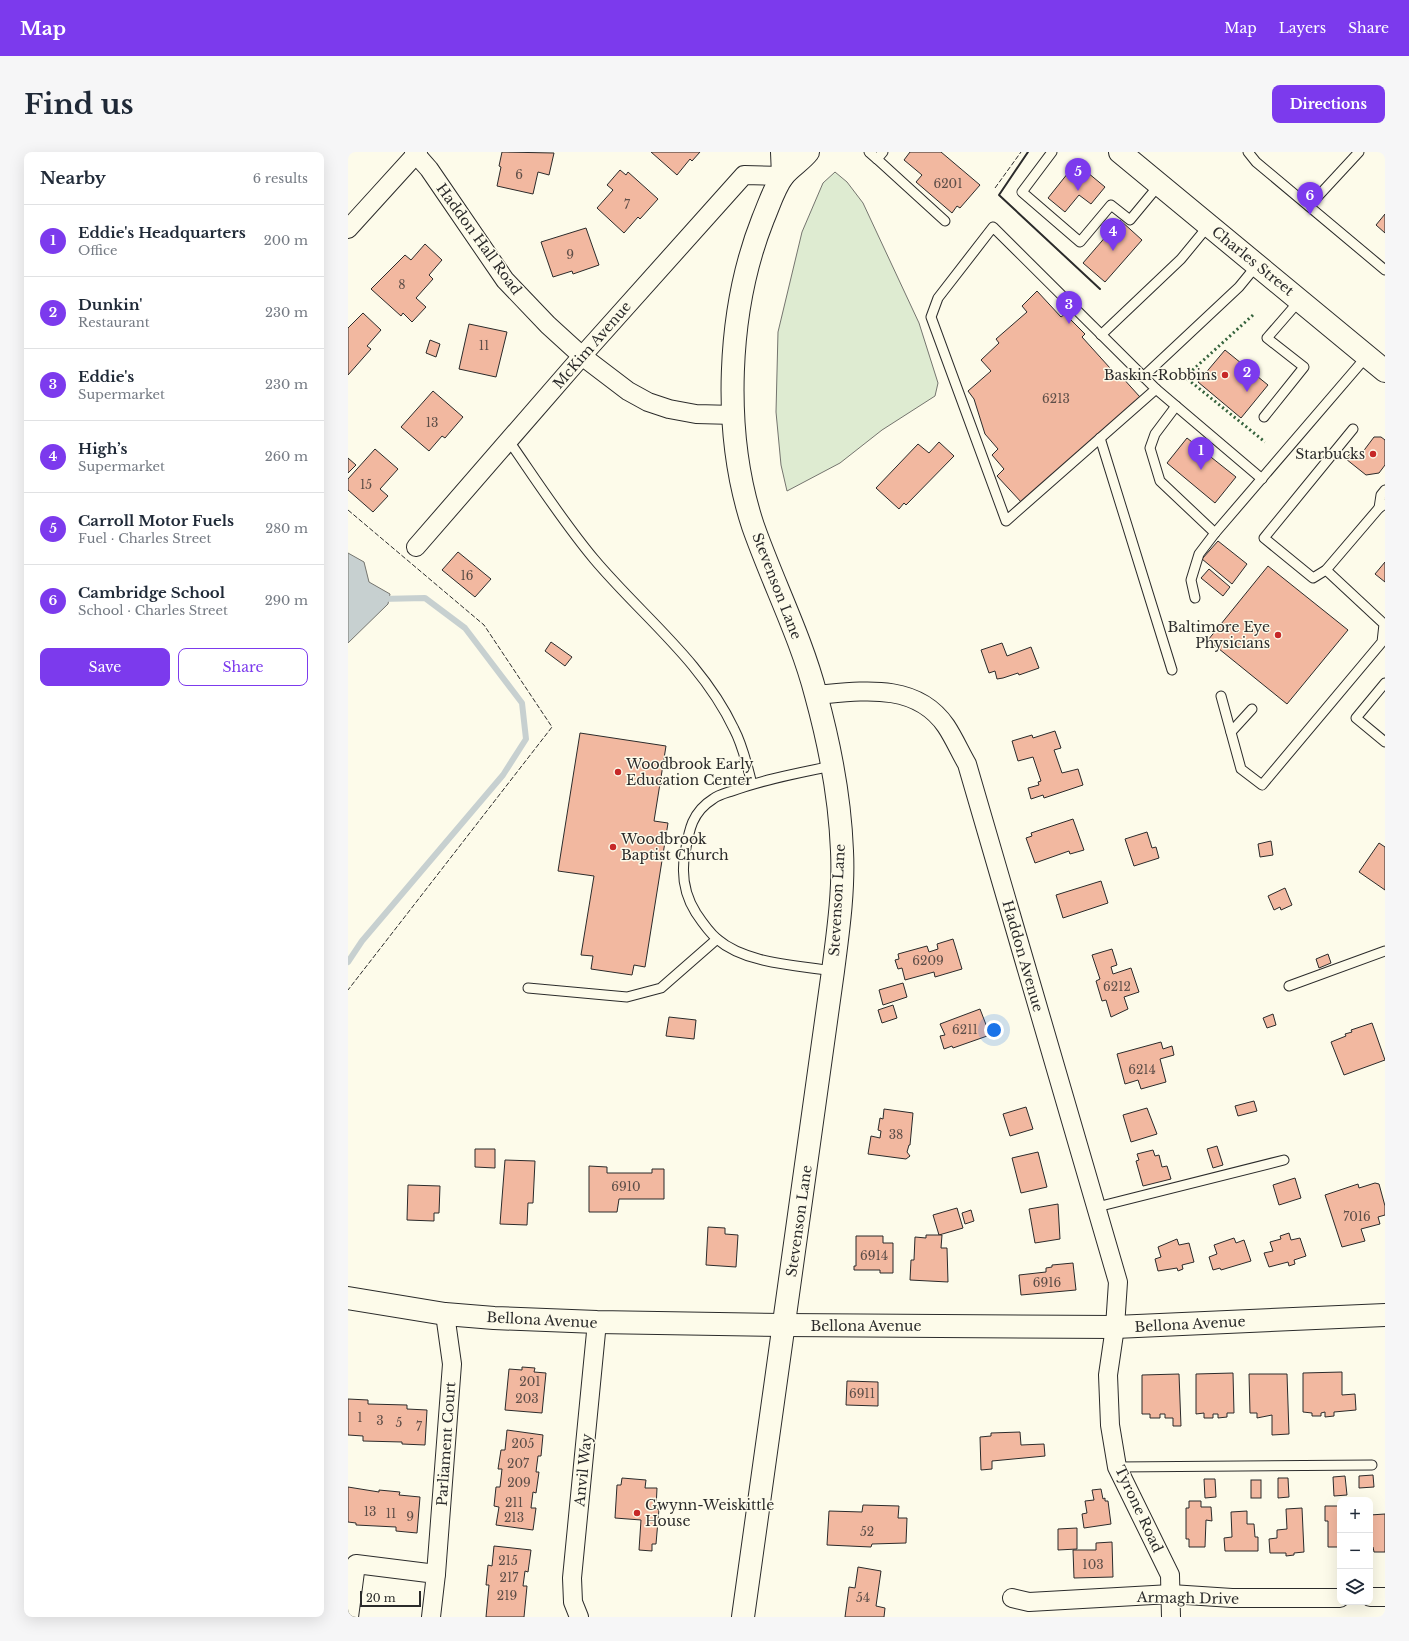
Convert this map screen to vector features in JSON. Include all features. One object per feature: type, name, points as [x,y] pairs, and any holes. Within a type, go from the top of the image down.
[{"type":"street","name":"Stevenson Lane","points":[[782,152],[783,176]]},
{"type":"street","name":"Stevenson Lane","points":[[743,1617],[833,971],[840,902],[842,853],[839,809],[832,766],[816,695],[803,654],[752,523],[740,470],[734,415],[735,340],[741,296],[760,228],[783,176],[808,152]]},
{"type":"street","points":[[348,230],[416,153]]},
{"type":"street","name":"Haddon Hall Road","points":[[416,153],[430,169],[505,280],[538,316],[582,356],[628,391],[648,402],[669,409],[696,414],[734,415]]},
{"type":"street","name":"Charles Street","points":[[1127,154],[1160,184],[1385,371]]},
{"type":"street","name":"McKim Avenue","points":[[416,547],[582,356],[744,174],[783,176]]},
{"type":"street","name":"Haddon Avenue","points":[[816,695],[879,690],[905,696],[928,707],[946,725],[967,764],[1118,1282],[1115,1327]]},
{"type":"street","name":"Bellona Avenue","points":[[348,1298],[445,1314],[494,1318],[597,1322],[1115,1327],[1385,1315]]},
{"type":"street","name":"Parliament Court","points":[[431,1617],[436,1574],[452,1364],[445,1314]]},
{"type":"street","name":"Anvil Way","points":[[580,1617],[573,1602],[572,1578],[597,1322]]},
{"type":"street","name":"Tyrone Road","points":[[1115,1327],[1108,1375],[1110,1425],[1117,1467],[1170,1575],[1170,1617]]},
{"type":"street","points":[[349,1617],[356,1564],[436,1574]]},
{"type":"street","name":"Armagh Drive","points":[[1012,1598],[1029,1602],[1171,1594],[1232,1598],[1337,1598]]},
{"type":"street","points":[[1373,1597],[1385,1597]]},
{"type":"lane","points":[[869,152],[880,156],[945,221]]},
{"type":"lane","points":[[1052,152],[1022,192],[1080,242],[1111,204],[1130,220],[1160,184]]},
{"type":"lane","points":[[1248,152],[1256,162],[1385,270]]},
{"type":"lane","points":[[1309,206],[1359,152]]},
{"type":"lane","points":[[1101,335],[1180,259],[1209,225]]},
{"type":"lane","points":[[1156,390],[1006,521],[931,317],[938,298],[993,227],[1156,390],[1262,479]]},
{"type":"lane","points":[[1143,377],[1239,287],[1257,265]]},
{"type":"lane","points":[[1264,417],[1304,367],[1267,338],[1300,300]]},
{"type":"lane","points":[[1195,598],[1191,580],[1199,554],[1215,532],[1367,356]]},
{"type":"lane","points":[[1176,406],[1155,434],[1150,448],[1160,481],[1215,532]]},
{"type":"lane","points":[[1353,429],[1264,538],[1313,578],[1326,570],[1382,506],[1381,495],[1385,490]]},
{"type":"lane","points":[[1100,438],[1172,670]]},
{"type":"lane","points":[[509,441],[594,559],[676,645],[698,672],[720,703],[734,729],[744,755],[752,784]]},
{"type":"lane","points":[[1222,696],[1241,769],[1262,785],[1382,642],[1384,624],[1382,619],[1326,570]]},
{"type":"lane","points":[[1385,682],[1356,718],[1385,742]]},
{"type":"lane","points":[[1231,732],[1252,709]]},
{"type":"lane","points":[[832,766],[752,784],[714,798],[697,810],[690,826],[684,854],[682,880],[688,901],[700,919],[717,939],[738,952],[761,959],[833,971]]},
{"type":"lane","points":[[528,988],[627,997],[661,988],[717,939]]},
{"type":"lane","points":[[1289,986],[1385,950]]},
{"type":"lane","points":[[1097,1207],[1284,1160]]},
{"type":"lane","points":[[1117,1467],[1372,1465]]},
{"type":"green space","points":[[835,172],[847,182],[863,203],[919,323],[938,383],[935,396],[882,430],[840,463],[787,491],[781,465],[776,412],[778,332],[802,232],[823,183]]},
{"type":"shaded area","points":[[348,553],[364,562],[369,582],[390,594],[388,604],[348,643]]},
{"type":"building","points":[[502,152],[554,153],[549,175],[538,172],[533,194],[497,186]]},
{"type":"building","points":[[651,152],[700,152],[692,161],[690,159],[677,175]]},
{"type":"building","points":[[910,152],[941,152],[980,185],[960,208],[957,206],[952,213],[916,182],[922,175],[904,160]]},
{"type":"building","points":[[1076,163],[1105,187],[1091,204],[1079,195],[1065,212],[1048,198]]},
{"type":"building","points":[[620,170],[626,175],[628,172],[658,199],[640,219],[638,217],[624,233],[597,208],[613,190],[607,185]]},
{"type":"building","points":[[1385,214],[1385,233],[1376,225]]},
{"type":"building","points":[[1120,220],[1142,240],[1105,282],[1083,263]]},
{"type":"building","points":[[586,228],[599,265],[573,274],[572,271],[553,277],[541,242]]},
{"type":"building","points":[[425,244],[442,260],[429,275],[433,279],[416,298],[426,307],[412,322],[403,313],[401,316],[371,289],[405,255],[411,260]]},
{"type":"building","points":[[1037,291],[1061,317],[1065,314],[1085,334],[1082,337],[1119,378],[1121,376],[1140,397],[1022,503],[997,476],[1004,469],[992,455],[998,449],[985,434],[974,399],[968,391],[991,371],[981,360],[999,343],[996,339],[1027,312],[1022,306]]},
{"type":"building","points":[[363,313],[381,330],[367,346],[371,349],[348,375],[348,328]]},
{"type":"building","points":[[469,324],[507,332],[496,377],[459,369]]},
{"type":"building","points":[[430,340],[440,344],[436,357],[426,353]]},
{"type":"building","points":[[1225,350],[1268,385],[1241,418],[1198,382]]},
{"type":"building","points":[[433,391],[463,417],[445,438],[442,436],[429,451],[401,427]]},
{"type":"building","name":"Starbucks","points":[[1374,437],[1381,437],[1385,440],[1385,465],[1379,473],[1366,475],[1346,459],[1352,451],[1359,457]]},
{"type":"building","points":[[1187,438],[1236,477],[1215,503],[1167,463]]},
{"type":"building","points":[[939,442],[954,456],[906,505],[904,503],[899,509],[876,488],[918,444],[929,453]]},
{"type":"building","points":[[375,449],[398,469],[380,489],[388,496],[373,512],[348,490],[348,479]]},
{"type":"building","points":[[348,458],[356,465],[348,473]]},
{"type":"building","points":[[1218,541],[1247,564],[1232,584],[1202,559]]},
{"type":"building","points":[[458,552],[491,579],[475,597],[442,570]]},
{"type":"building","points":[[1385,562],[1385,582],[1375,574]]},
{"type":"building","name":"Baltimore Eye Physicians","points":[[1268,566],[1348,630],[1287,704],[1208,640]]},
{"type":"building","points":[[1209,569],[1230,587],[1223,596],[1201,578]]},
{"type":"building","points":[[551,642],[572,657],[565,666],[545,651]]},
{"type":"building","points":[[1002,643],[1007,656],[1031,647],[1039,668],[1019,675],[1018,673],[997,679],[995,671],[989,673],[981,650]]},
{"type":"building","points":[[1055,731],[1061,748],[1054,750],[1062,773],[1078,769],[1083,785],[1044,798],[1043,795],[1031,799],[1028,788],[1039,785],[1038,782],[1041,781],[1033,757],[1018,761],[1012,741],[1032,735],[1033,738]]},
{"type":"building","name":"Woodbrook Baptist Church","points":[[580,733],[666,746],[654,821],[668,823],[645,967],[634,965],[632,975],[591,969],[593,956],[581,955],[594,876],[558,871]]},
{"type":"building","points":[[1073,819],[1084,850],[1070,854],[1069,851],[1035,863],[1026,838],[1032,836],[1031,833]]},
{"type":"building","points":[[1147,832],[1152,848],[1156,847],[1159,858],[1134,866],[1125,839]]},
{"type":"building","points":[[1271,841],[1273,855],[1260,857],[1258,844]]},
{"type":"building","points":[[1379,843],[1385,847],[1385,890],[1359,872]]},
{"type":"building","points":[[1101,881],[1108,903],[1063,918],[1056,895]]},
{"type":"building","points":[[1285,888],[1292,905],[1281,910],[1280,907],[1274,910],[1268,896]]},
{"type":"building","points":[[953,939],[962,969],[935,977],[934,972],[905,980],[902,968],[898,969],[895,960],[899,959],[898,954],[927,946],[929,952],[938,949],[937,944]]},
{"type":"building","points":[[1112,949],[1117,965],[1111,967],[1113,974],[1131,968],[1139,992],[1124,997],[1128,1009],[1111,1017],[1106,1000],[1102,1001],[1096,981],[1100,979],[1092,955]]},
{"type":"building","points":[[1328,954],[1331,963],[1319,968],[1316,959]]},
{"type":"building","points":[[903,983],[907,997],[883,1005],[879,990]]},
{"type":"building","points":[[893,1005],[897,1018],[882,1023],[878,1010]]},
{"type":"building","points":[[980,1009],[990,1035],[953,1048],[952,1046],[944,1049],[940,1036],[945,1035],[940,1024]]},
{"type":"building","points":[[1273,1014],[1276,1025],[1267,1028],[1263,1018]]},
{"type":"building","points":[[669,1017],[696,1020],[694,1039],[666,1036]]},
{"type":"building","points":[[1372,1023],[1385,1060],[1344,1075],[1331,1042],[1346,1036],[1345,1034],[1352,1032],[1351,1030]]},
{"type":"building","points":[[1161,1042],[1163,1049],[1172,1046],[1174,1055],[1160,1059],[1166,1082],[1141,1089],[1138,1080],[1125,1084],[1117,1054]]},
{"type":"building","points":[[1254,1101],[1257,1111],[1238,1116],[1235,1106]]},
{"type":"building","points":[[1026,1107],[1033,1129],[1010,1136],[1003,1114]]},
{"type":"building","points":[[1147,1108],[1157,1134],[1131,1142],[1123,1115]]},
{"type":"building","points":[[884,1109],[913,1113],[910,1145],[907,1152],[910,1156],[906,1159],[868,1154],[871,1136],[880,1138],[881,1131],[878,1130],[880,1118],[883,1119]]},
{"type":"building","points":[[1217,1146],[1223,1165],[1213,1168],[1207,1149]]},
{"type":"building","points":[[475,1149],[495,1149],[495,1168],[475,1167]]},
{"type":"building","points":[[1153,1150],[1155,1156],[1159,1155],[1162,1167],[1167,1166],[1171,1179],[1143,1186],[1136,1161],[1139,1160],[1137,1154]]},
{"type":"building","points":[[1038,1152],[1047,1187],[1021,1193],[1012,1158]]},
{"type":"building","points":[[505,1160],[535,1161],[533,1203],[528,1203],[527,1225],[500,1224]]},
{"type":"building","points":[[589,1166],[607,1167],[607,1173],[652,1173],[652,1169],[664,1169],[664,1199],[619,1199],[617,1212],[589,1212]]},
{"type":"building","points":[[1295,1178],[1301,1198],[1279,1205],[1273,1185]]},
{"type":"building","points":[[1375,1183],[1379,1184],[1385,1206],[1385,1215],[1378,1217],[1380,1224],[1361,1229],[1365,1241],[1342,1247],[1325,1195],[1358,1184],[1359,1188]]},
{"type":"building","points":[[408,1185],[440,1186],[439,1213],[434,1213],[434,1221],[407,1220]]},
{"type":"building","points":[[1058,1204],[1060,1239],[1035,1243],[1029,1209]]},
{"type":"building","points":[[957,1208],[963,1228],[939,1235],[933,1215]]},
{"type":"building","points":[[971,1210],[974,1221],[965,1224],[962,1213]]},
{"type":"building","points":[[708,1227],[725,1228],[725,1234],[738,1235],[736,1267],[706,1265]]},
{"type":"building","points":[[1289,1233],[1291,1240],[1300,1238],[1306,1256],[1294,1260],[1295,1264],[1289,1266],[1288,1262],[1269,1267],[1264,1253],[1273,1251],[1270,1242],[1281,1239],[1280,1236]]},
{"type":"building","points":[[926,1235],[942,1235],[941,1248],[947,1248],[948,1282],[910,1280],[911,1260],[914,1260],[915,1237],[926,1238]]},
{"type":"building","points":[[856,1236],[883,1236],[883,1243],[893,1243],[893,1273],[880,1273],[880,1270],[854,1270],[854,1266],[856,1266]]},
{"type":"building","points":[[1234,1238],[1236,1243],[1244,1240],[1251,1261],[1221,1270],[1220,1268],[1213,1270],[1209,1257],[1217,1254],[1214,1245]]},
{"type":"building","points":[[1177,1239],[1179,1245],[1189,1243],[1194,1262],[1182,1265],[1183,1269],[1178,1271],[1177,1268],[1158,1271],[1155,1259],[1161,1257],[1158,1247]]},
{"type":"building","points":[[1073,1263],[1076,1290],[1021,1295],[1019,1275],[1046,1272],[1046,1268],[1052,1267],[1052,1265]]},
{"type":"building","points":[[522,1367],[535,1368],[534,1372],[546,1373],[542,1413],[505,1410],[509,1369],[522,1370]]},
{"type":"building","points":[[1342,1372],[1342,1395],[1355,1394],[1356,1410],[1334,1412],[1334,1416],[1325,1417],[1325,1412],[1321,1413],[1321,1416],[1312,1416],[1312,1413],[1303,1412],[1303,1373]]},
{"type":"building","points":[[1233,1373],[1234,1413],[1227,1413],[1227,1417],[1218,1418],[1218,1414],[1213,1414],[1213,1418],[1204,1418],[1204,1413],[1196,1414],[1196,1374]]},
{"type":"building","points":[[1179,1374],[1181,1426],[1173,1426],[1173,1418],[1165,1418],[1165,1414],[1160,1414],[1160,1418],[1150,1418],[1150,1414],[1142,1414],[1142,1375]]},
{"type":"building","points":[[1249,1374],[1287,1374],[1289,1434],[1272,1435],[1272,1415],[1257,1418],[1257,1413],[1250,1413]]},
{"type":"building","points":[[847,1381],[878,1382],[878,1406],[846,1405]]},
{"type":"building","points":[[348,1399],[368,1400],[368,1404],[407,1405],[407,1409],[427,1410],[425,1445],[402,1444],[402,1442],[363,1441],[363,1436],[348,1435]]},
{"type":"building","points":[[507,1430],[543,1435],[541,1456],[538,1456],[536,1472],[539,1472],[536,1493],[533,1492],[531,1508],[536,1508],[533,1530],[496,1525],[499,1507],[494,1506],[496,1487],[500,1487],[502,1469],[498,1469],[501,1450],[505,1450]]},
{"type":"building","points":[[1020,1432],[1021,1445],[1044,1444],[1045,1456],[992,1461],[992,1469],[981,1470],[980,1437],[991,1436],[991,1433]]},
{"type":"building","points":[[1373,1475],[1374,1487],[1359,1488],[1359,1476]]},
{"type":"building","points":[[1345,1476],[1347,1495],[1334,1496],[1333,1477]]},
{"type":"building","name":"Gwynn-Weiskittle House","points":[[622,1478],[646,1480],[645,1488],[657,1488],[656,1509],[659,1509],[656,1544],[652,1544],[652,1551],[639,1550],[641,1520],[615,1518],[617,1485],[621,1485]]},
{"type":"building","points":[[1278,1478],[1288,1478],[1289,1497],[1278,1498]]},
{"type":"building","points":[[1204,1479],[1215,1479],[1216,1497],[1205,1498]]},
{"type":"building","points":[[1251,1480],[1261,1480],[1261,1498],[1251,1498]]},
{"type":"building","points":[[348,1487],[379,1492],[379,1490],[400,1492],[399,1495],[420,1497],[417,1533],[396,1531],[396,1527],[356,1525],[356,1523],[348,1522]]},
{"type":"building","points":[[1101,1489],[1103,1499],[1105,1498],[1105,1501],[1108,1501],[1111,1524],[1084,1528],[1082,1514],[1087,1513],[1085,1501],[1094,1500],[1092,1490]]},
{"type":"building","points":[[1189,1501],[1201,1501],[1201,1507],[1211,1507],[1212,1521],[1206,1520],[1205,1547],[1189,1547],[1189,1539],[1186,1539],[1186,1508],[1189,1508]]},
{"type":"building","points":[[863,1505],[899,1506],[898,1518],[907,1518],[906,1543],[872,1544],[871,1547],[827,1545],[829,1511],[862,1512]]},
{"type":"building","points":[[1325,1506],[1337,1506],[1337,1547],[1328,1547],[1328,1521],[1325,1521]]},
{"type":"building","points":[[1302,1508],[1304,1552],[1286,1556],[1286,1553],[1270,1553],[1269,1539],[1277,1538],[1277,1530],[1287,1529],[1286,1509]]},
{"type":"building","points":[[1247,1511],[1247,1524],[1254,1524],[1255,1537],[1258,1537],[1258,1551],[1225,1551],[1224,1538],[1232,1537],[1231,1512]]},
{"type":"building","points":[[1385,1514],[1385,1552],[1374,1552],[1373,1515]]},
{"type":"building","points":[[1077,1528],[1077,1549],[1058,1550],[1058,1529]]},
{"type":"building","points":[[1112,1542],[1113,1577],[1074,1578],[1073,1550],[1096,1550],[1096,1543]]},
{"type":"building","points":[[494,1546],[531,1550],[528,1572],[525,1571],[523,1586],[527,1586],[524,1617],[486,1617],[489,1585],[486,1585],[488,1565],[492,1566]]},
{"type":"building","points":[[858,1567],[881,1571],[876,1606],[885,1608],[884,1617],[845,1617],[849,1587],[855,1588]]},
{"type":"waterway","points":[[348,962],[362,941],[503,775],[526,739],[522,703],[465,628],[425,598],[381,599]]},
{"type":"hedge","points":[[1253,315],[1185,377],[1265,442]]},
{"type":"fence","points":[[995,188],[1021,152]]},
{"type":"fence","points":[[348,510],[484,625],[552,727],[348,990]]},
{"type":"wall","points":[[1028,152],[999,195],[1100,289]]},
{"type":"place","name":"Carroll Motor Fuels","points":[[1078,191]]},
{"type":"place","name":"Cambridge School","points":[[1310,215]]},
{"type":"place","name":"High’s","points":[[1113,251]]},
{"type":"place","name":"Eddie's","points":[[1069,324]]},
{"type":"place","name":"Baskin-Robbins","points":[[1225,375]]},
{"type":"place","name":"Dunkin'","points":[[1247,392]]},
{"type":"place","name":"Starbucks","points":[[1373,454]]},
{"type":"place","name":"Eddie's Headquarters","points":[[1201,470]]},
{"type":"place","name":"Baltimore Eye Physicians","points":[[1278,635]]},
{"type":"place","name":"Woodbrook Early Education Center","points":[[618,772]]},
{"type":"place","name":"Woodbrook Baptist Church","points":[[613,847]]},
{"type":"place","name":"Gwynn-Weiskittle House","points":[[637,1513]]}]
